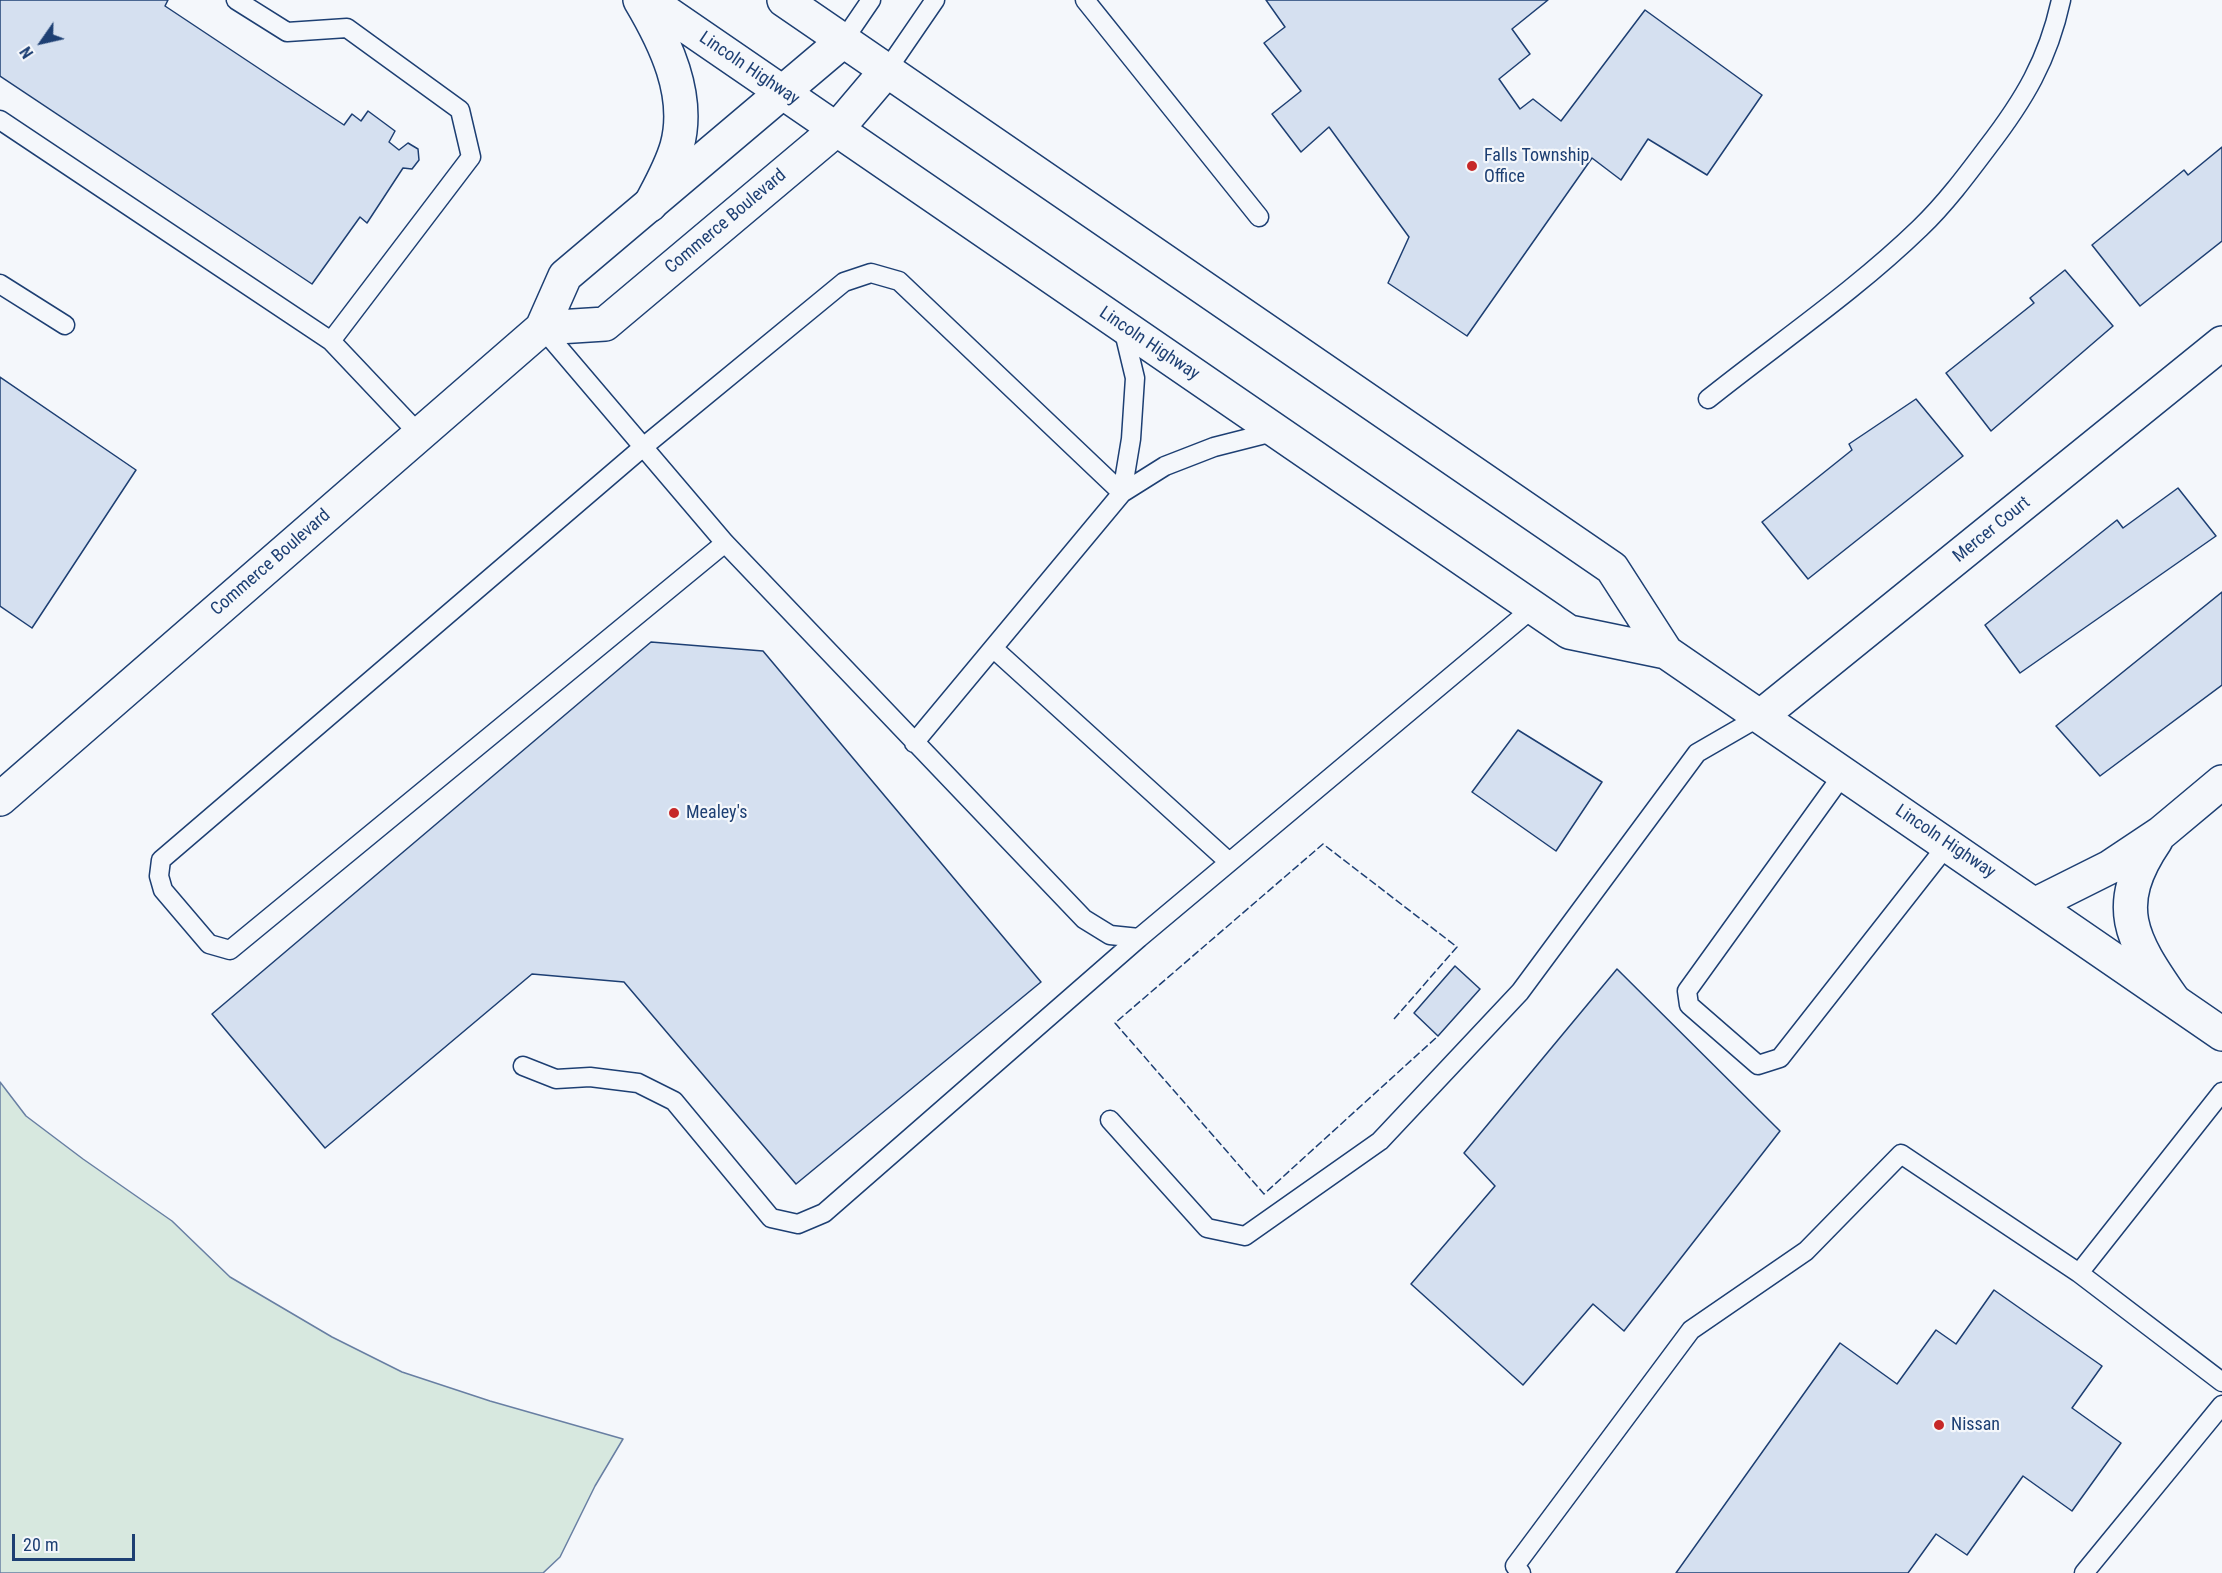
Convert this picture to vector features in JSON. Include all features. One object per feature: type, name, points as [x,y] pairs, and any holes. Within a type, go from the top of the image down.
[{"type":"main road","points":[[640,0],[662,36],[674,71],[680,106],[678,144],[667,173],[650,205]]},
{"type":"main road","name":"Lincoln Highway","points":[[648,0],[1569,632],[1666,652],[2036,904],[2222,1034]]},
{"type":"main road","name":"Lincoln Highway","points":[[784,0],[1612,568],[1666,652]]},
{"type":"main road","name":"Commerce Boulevard","points":[[0,799],[542,328],[565,276],[843,41]]},
{"type":"main road","name":"Commerce Boulevard","points":[[542,328],[605,324],[837,129],[887,70]]},
{"type":"main road","name":"Mercer Court","points":[[1761,716],[2220,349]]},
{"type":"main road","points":[[2036,904],[2110,867],[2161,833],[2222,782]]},
{"type":"main road","points":[[2161,833],[2141,862],[2132,885],[2129,913],[2136,939],[2149,965],[2172,998]]},
{"type":"lane","points":[[236,0],[287,32],[347,28],[459,110],[471,157],[331,341]]},
{"type":"lane","points":[[843,41],[871,0]]},
{"type":"lane","points":[[887,70],[935,0]]},
{"type":"lane","points":[[1085,0],[1259,217]]},
{"type":"lane","points":[[1708,399],[1890,255],[1953,193],[2014,113],[2039,71],[2054,34],[2061,0]]},
{"type":"lane","points":[[0,120],[331,341],[419,434]]},
{"type":"lane","points":[[725,543],[230,950],[209,944],[163,890],[159,876],[161,860],[642,448],[844,282],[871,273],[899,281],[1122,493]]},
{"type":"lane","points":[[0,284],[65,325]]},
{"type":"lane","points":[[1122,493],[1131,439],[1135,378],[1123,326]]},
{"type":"lane","points":[[542,328],[725,543],[1084,919],[1110,935],[1139,938]]},
{"type":"lane","points":[[914,743],[1122,493],[1165,466],[1214,447],[1277,431]]},
{"type":"lane","points":[[523,1066],[556,1079],[590,1077],[638,1083],[674,1101],[771,1218],[798,1224],[824,1213],[1139,938],[1534,608]]},
{"type":"lane","points":[[993,648],[1229,862]]},
{"type":"lane","points":[[1110,1120],[1208,1228],[1245,1236],[1380,1141],[1520,992],[1697,753],[1761,716]]},
{"type":"lane","points":[[1844,773],[1687,991],[1689,1005],[1758,1065],[1769,1064],[1780,1058],[1948,844]]},
{"type":"lane","points":[[2079,1273],[2222,1092]]},
{"type":"lane","points":[[1521,1573],[1515,1566],[1691,1330],[1806,1251],[1900,1154],[2079,1273],[2222,1382]]},
{"type":"lane","points":[[2084,1573],[2222,1405]]},
{"type":"shaded area","points":[[0,1082],[26,1116],[172,1221],[230,1277],[332,1337],[402,1372],[490,1401],[623,1439],[595,1486],[560,1557],[543,1573],[0,1573]]},
{"type":"building","points":[[0,0],[168,0],[165,6],[344,125],[352,114],[361,121],[368,111],[395,131],[389,142],[399,150],[408,143],[418,149],[419,160],[412,169],[403,168],[367,223],[360,217],[312,284],[0,76]]},
{"type":"building","name":"Falls Township Office","points":[[1266,0],[1548,0],[1512,29],[1530,54],[1499,79],[1520,109],[1533,99],[1561,121],[1645,10],[1762,95],[1707,175],[1648,139],[1621,180],[1592,158],[1467,336],[1388,283],[1409,237],[1329,127],[1301,152],[1272,114],[1301,91],[1264,43],[1285,27]]},
{"type":"building","points":[[2222,147],[2222,241],[2140,306],[2092,245],[2184,170],[2188,175]]},
{"type":"building","points":[[2065,270],[2113,326],[1991,431],[1946,373],[2034,303],[2030,298]]},
{"type":"building","points":[[0,377],[136,470],[32,628],[0,606]]},
{"type":"building","points":[[1916,399],[1963,456],[1808,579],[1762,522],[1852,450],[1849,444]]},
{"type":"building","points":[[2178,488],[2216,536],[2020,673],[1985,625],[2117,520],[2123,528]]},
{"type":"building","points":[[2222,592],[2222,685],[2100,776],[2056,726]]},
{"type":"building","name":"Mealey's","points":[[651,642],[763,651],[1041,982],[796,1184],[624,982],[532,974],[325,1148],[212,1014]]},
{"type":"building","points":[[1518,730],[1602,782],[1556,851],[1472,792]]},
{"type":"building","points":[[1455,966],[1480,989],[1438,1036],[1414,1013]]},
{"type":"building","points":[[1617,969],[1780,1131],[1624,1331],[1593,1304],[1523,1385],[1411,1284],[1495,1186],[1464,1153]]},
{"type":"building","name":"Nissan","points":[[1994,1290],[2102,1366],[2072,1408],[2121,1443],[2072,1511],[2023,1476],[1967,1555],[1936,1534],[1908,1573],[1676,1573],[1840,1343],[1897,1384],[1936,1330],[1956,1344]]},
{"type":"fence","points":[[1394,1019],[1457,947],[1323,844],[1115,1023],[1264,1194],[1438,1036]]},
{"type":"place","name":"Falls Township Office","points":[[1472,166]]},
{"type":"place","name":"Mealey's","points":[[674,813]]},
{"type":"place","name":"Nissan","points":[[1939,1425]]}]
